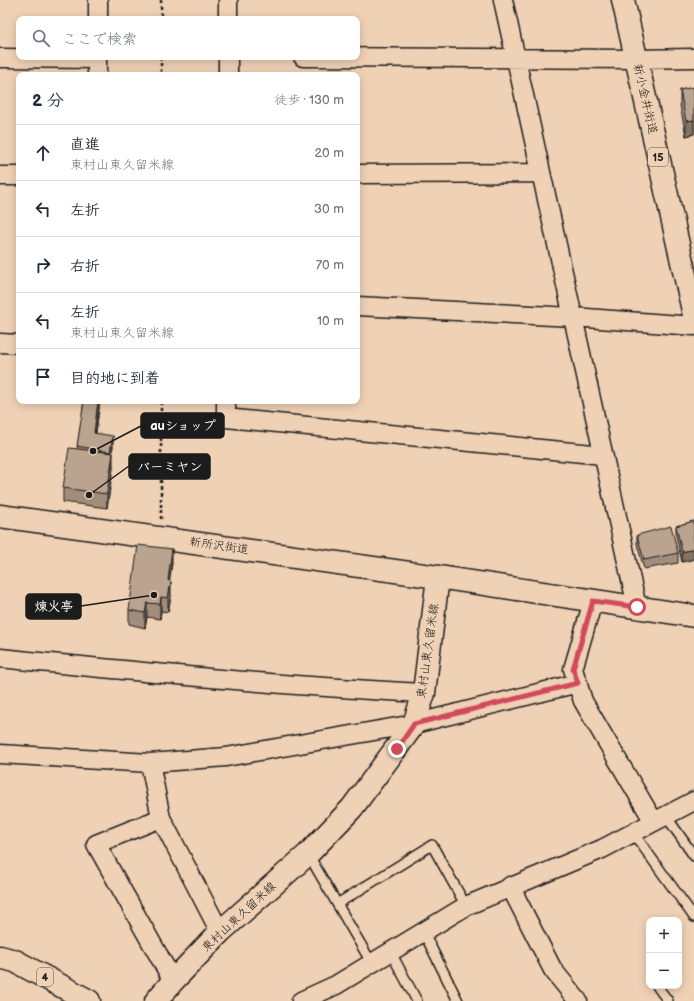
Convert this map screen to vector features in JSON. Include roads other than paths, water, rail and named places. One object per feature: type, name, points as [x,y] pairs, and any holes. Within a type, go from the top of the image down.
[{"type":"main road","name":"新小金井街道","points":[[623,0],[694,315]]},
{"type":"main road","name":"新所沢街道","points":[[0,516],[438,577]]},
{"type":"main road","points":[[438,577],[694,616]]},
{"type":"main road","name":"東村山東久留米線","points":[[156,1001],[220,932],[308,854],[352,808],[414,724],[424,693],[438,577]]},
{"type":"main road","name":"4","points":[[0,957],[15,961],[89,1001]]},
{"type":"street","points":[[98,0],[98,16]]},
{"type":"street","points":[[228,0],[228,16]]},
{"type":"street","points":[[503,0],[637,607]]},
{"type":"street","points":[[0,58],[16,59]]},
{"type":"street","points":[[360,58],[516,59],[694,58]]},
{"type":"street","points":[[32,60],[97,64]]},
{"type":"street","points":[[228,60],[228,72]]},
{"type":"street","points":[[360,174],[541,174]]},
{"type":"street","points":[[0,176],[16,176]]},
{"type":"street","points":[[360,306],[573,316],[694,326]]},
{"type":"street","points":[[0,343],[16,344]]},
{"type":"street","points":[[226,404],[226,418],[603,455]]},
{"type":"street","points":[[593,601],[573,669],[583,701],[660,819]]},
{"type":"street","points":[[0,658],[248,682],[424,693]]},
{"type":"street","points":[[0,754],[150,764],[226,757],[414,724],[578,683]]},
{"type":"street","points":[[150,764],[160,818],[220,932]]},
{"type":"street","points":[[303,1000],[336,985],[371,962],[466,906],[510,886],[602,849],[634,834],[694,801]]},
{"type":"street","points":[[160,818],[96,844],[173,981]]},
{"type":"street","points":[[510,886],[553,970],[578,1001]]},
{"type":"lane","points":[[660,819],[694,856]]},
{"type":"lane","points":[[634,834],[694,917]]},
{"type":"lane","points":[[337,904],[432,845],[466,906]]},
{"type":"lane","points":[[308,854],[371,962]]},
{"type":"lane","points":[[423,931],[458,1001]]},
{"type":"lane","points":[[390,951],[417,1001]]},
{"type":"lane","points":[[658,989],[668,1001]]},
{"type":"place","name":"auショップ","points":[[93,451]]},
{"type":"place","name":"バーミヤン","points":[[89,495]]},
{"type":"place","name":"煉火亭","points":[[154,595]]}]
